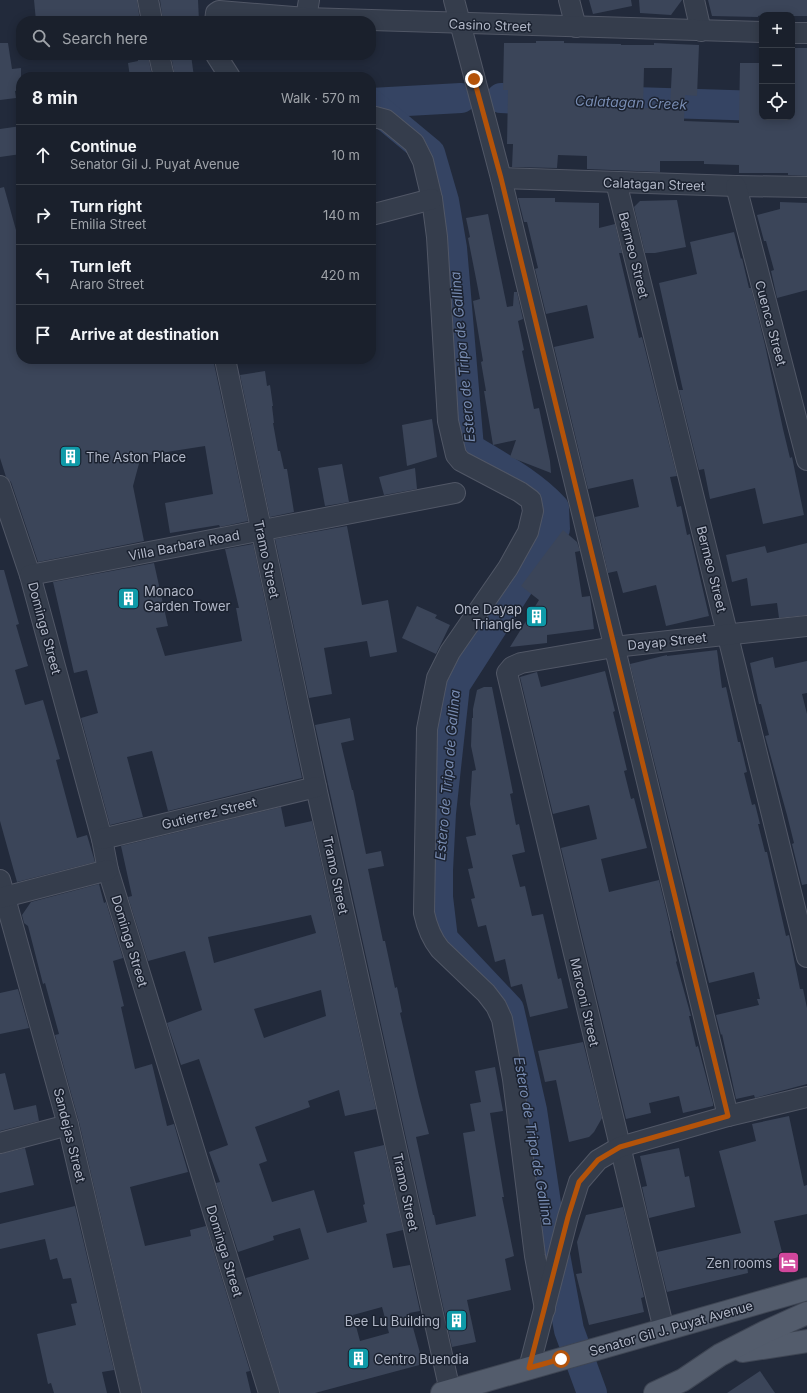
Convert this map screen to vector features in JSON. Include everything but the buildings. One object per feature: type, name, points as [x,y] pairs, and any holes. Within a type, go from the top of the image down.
[{"type":"main road","name":"Senator Gil J. Puyat Avenue","points":[[447,1392],[807,1289]]},
{"type":"main road","points":[[655,1393],[683,1380],[720,1356],[765,1332],[807,1313]]},
{"type":"main road","points":[[720,1356],[747,1350],[807,1341]]},
{"type":"street","points":[[148,0],[151,16]]},
{"type":"street","points":[[454,0],[501,178],[728,1116]]},
{"type":"street","points":[[570,0],[576,27]]},
{"type":"street","points":[[694,0],[701,30]]},
{"type":"street","name":"Casino Street","points":[[217,16],[307,9],[460,24],[759,32]]},
{"type":"street","points":[[795,33],[807,34]]},
{"type":"street","points":[[160,60],[163,72]]},
{"type":"street","points":[[219,60],[227,72]]},
{"type":"street","points":[[376,117],[386,120],[414,143],[423,161],[432,199],[437,237],[448,421],[456,455],[461,461],[520,492],[531,500],[533,511],[528,532],[508,568],[450,652],[437,678],[426,729],[424,913],[433,941],[486,993],[496,1006],[502,1019],[513,1079],[535,1256],[546,1303]]},
{"type":"street","name":"Calatagan Street","points":[[501,178],[807,187]]},
{"type":"street","name":"Bermeo Street","points":[[616,182],[807,956]]},
{"type":"street","name":"Cuenca Street","points":[[736,186],[807,460]]},
{"type":"street","points":[[376,214],[432,199]]},
{"type":"street","name":"Tramo Street","points":[[226,364],[447,1392]]},
{"type":"street","name":"Dominga Street","points":[[0,486],[30,575],[102,839],[108,870],[269,1393]]},
{"type":"street","name":"Villa Barbara Road","points":[[30,575],[455,493]]},
{"type":"street","name":"Dayap Street","points":[[507,673],[512,667],[521,663],[614,647],[807,626]]},
{"type":"street","name":"Marconi Street","points":[[507,673],[664,1330]]},
{"type":"street","name":"Gutierrez Street","points":[[102,839],[316,787]]},
{"type":"street","points":[[2,892],[108,870]]},
{"type":"street","name":"Sandejas Street","points":[[2,892],[68,1125],[131,1393]]},
{"type":"street","points":[[529,1368],[568,1217],[579,1182],[598,1160],[620,1147],[728,1116],[807,1097]]},
{"type":"street","points":[[0,1143],[68,1125]]},
{"type":"waterway","name":"Calatagan Creek","points":[[376,103],[461,98]]},
{"type":"waterway","name":"Calatagan Creek","points":[[501,98],[548,100]]},
{"type":"waterway","name":"Calatagan Creek","points":[[602,101],[759,106]]},
{"type":"waterway","name":"Estero de Tripa de Gallina","points":[[376,108],[430,153],[444,201],[452,248],[469,448],[525,483],[554,508],[555,529],[455,685],[441,813],[438,897],[443,939],[509,1009],[532,1110],[548,1217],[569,1330],[592,1393]]},
{"type":"place","name":"The Aston Place","points":[[71,457]]},
{"type":"place","name":"Monaco Garden Tower","points":[[129,598]]},
{"type":"place","name":"One Dayap Triangle","points":[[537,616]]},
{"type":"place","name":"Zen rooms","points":[[788,1263]]},
{"type":"place","name":"Bee Lu Building","points":[[456,1321]]},
{"type":"place","name":"Centro Buendia","points":[[359,1359]]},
{"type":"route","points":[[474,79],[501,178],[728,1116],[620,1147],[598,1160],[579,1182],[568,1217],[529,1368],[561,1359]]}]
